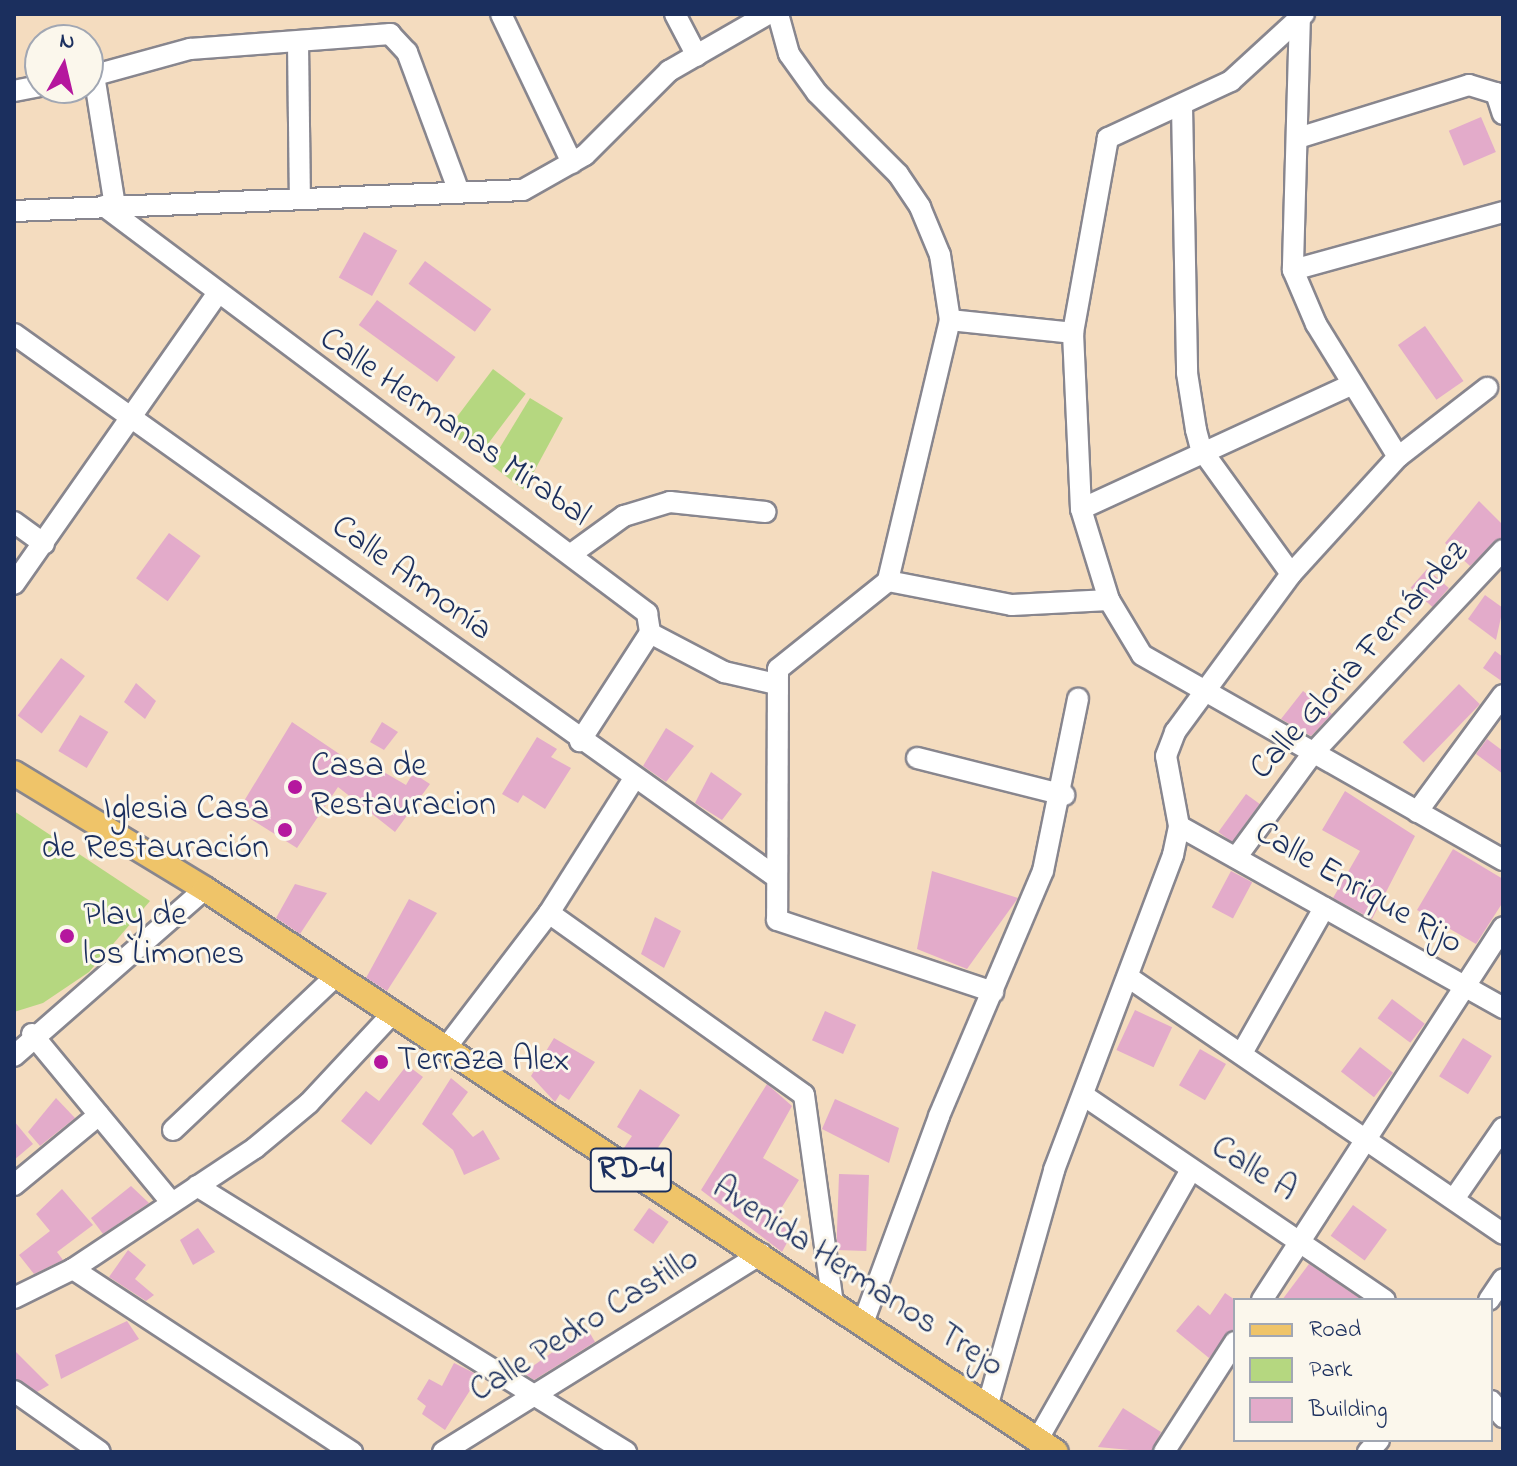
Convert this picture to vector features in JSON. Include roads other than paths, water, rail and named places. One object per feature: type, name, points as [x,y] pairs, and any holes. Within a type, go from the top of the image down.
[{"type":"main road","name":"Avenida Hermanos Trejo","points":[[14,773],[205,889],[988,1404],[1047,1446]]},
{"type":"street","points":[[501,14],[572,163]]},
{"type":"street","points":[[675,14],[697,56]]},
{"type":"street","points":[[14,211],[523,190],[572,163],[669,71],[697,56],[749,19],[768,14]]},
{"type":"street","points":[[778,14],[789,54],[817,93],[898,174],[920,207],[940,255],[950,320],[888,581],[789,655],[776,684],[772,874],[777,920],[993,992]]},
{"type":"street","points":[[1301,16],[1231,81],[1182,106],[1136,120],[1108,138],[1073,333],[1081,509],[1109,600],[1142,655],[1204,694],[1503,860]]},
{"type":"street","points":[[1301,16],[1293,270],[1316,324],[1398,457]]},
{"type":"street","points":[[104,72],[190,49],[399,38],[459,192]]},
{"type":"street","points":[[298,42],[300,197]]},
{"type":"street","points":[[1298,138],[1469,85],[1496,93],[1503,114]]},
{"type":"street","points":[[95,104],[109,206]]},
{"type":"street","points":[[1182,106],[1187,373],[1201,449],[1291,574]]},
{"type":"street","name":"Calle Hermanas Mirabal","points":[[109,206],[216,296],[574,552],[647,613],[650,633]]},
{"type":"street","points":[[1293,270],[1503,212]]},
{"type":"street","points":[[14,584],[216,296]]},
{"type":"street","points":[[950,320],[1073,333]]},
{"type":"street","name":"Calle Armonía","points":[[14,334],[633,780],[772,874]]},
{"type":"street","points":[[1081,509],[1201,449],[1353,384]]},
{"type":"street","points":[[988,1404],[1022,1267],[1131,979],[1179,826],[1166,756],[1204,694],[1291,574],[1398,457],[1487,388]]},
{"type":"street","points":[[574,552],[624,516],[670,502],[765,512]]},
{"type":"street","points":[[14,522],[44,544]]},
{"type":"street","name":"Calle Gloria Fernández","points":[[1238,855],[1313,753],[1503,550]]},
{"type":"street","points":[[888,581],[947,598],[1012,605],[1109,600]]},
{"type":"street","points":[[580,741],[650,633],[724,672],[776,684]]},
{"type":"street","points":[[1417,812],[1503,695]]},
{"type":"street","points":[[863,1323],[1043,871],[1064,795],[1078,699]]},
{"type":"street","points":[[917,758],[1064,795]]},
{"type":"street","points":[[445,1049],[549,913],[633,780]]},
{"type":"street","name":"Calle Enrique Rijo","points":[[1179,826],[1238,855],[1324,908],[1503,1008]]},
{"type":"street","points":[[14,1056],[32,1034],[205,889]]},
{"type":"street","points":[[1242,1053],[1324,908]]},
{"type":"street","points":[[549,913],[804,1095],[833,1303]]},
{"type":"street","points":[[1263,1298],[1466,989],[1503,927]]},
{"type":"street","points":[[173,1130],[335,977]]},
{"type":"street","points":[[1131,979],[1456,1196],[1503,1234]]},
{"type":"street","points":[[14,1298],[73,1269],[170,1201],[197,1186],[309,1103],[392,1014]]},
{"type":"street","points":[[32,1034],[170,1201]]},
{"type":"street","name":"Calle A","points":[[1086,1097],[1191,1170],[1304,1238],[1382,1298]]},
{"type":"street","points":[[14,1185],[99,1115]]},
{"type":"street","points":[[1456,1196],[1503,1128]]},
{"type":"street","points":[[1047,1446],[1191,1170]]},
{"type":"street","points":[[197,1186],[540,1394],[626,1452]]},
{"type":"street","name":"Calle Pedro Castillo","points":[[443,1452],[761,1254]]},
{"type":"street","points":[[73,1269],[352,1452]]},
{"type":"street","points":[[1490,1298],[1503,1279]]},
{"type":"street","points":[[1164,1452],[1233,1345]]},
{"type":"street","points":[[14,1391],[100,1452]]},
{"type":"place","name":"Casa de Restauracion","points":[[295,787]]},
{"type":"place","name":"Iglesia Casa de Restauración","points":[[285,830]]},
{"type":"place","name":"Play de los Limones","points":[[67,936]]},
{"type":"place","name":"Terraza Alex","points":[[381,1062]]}]
